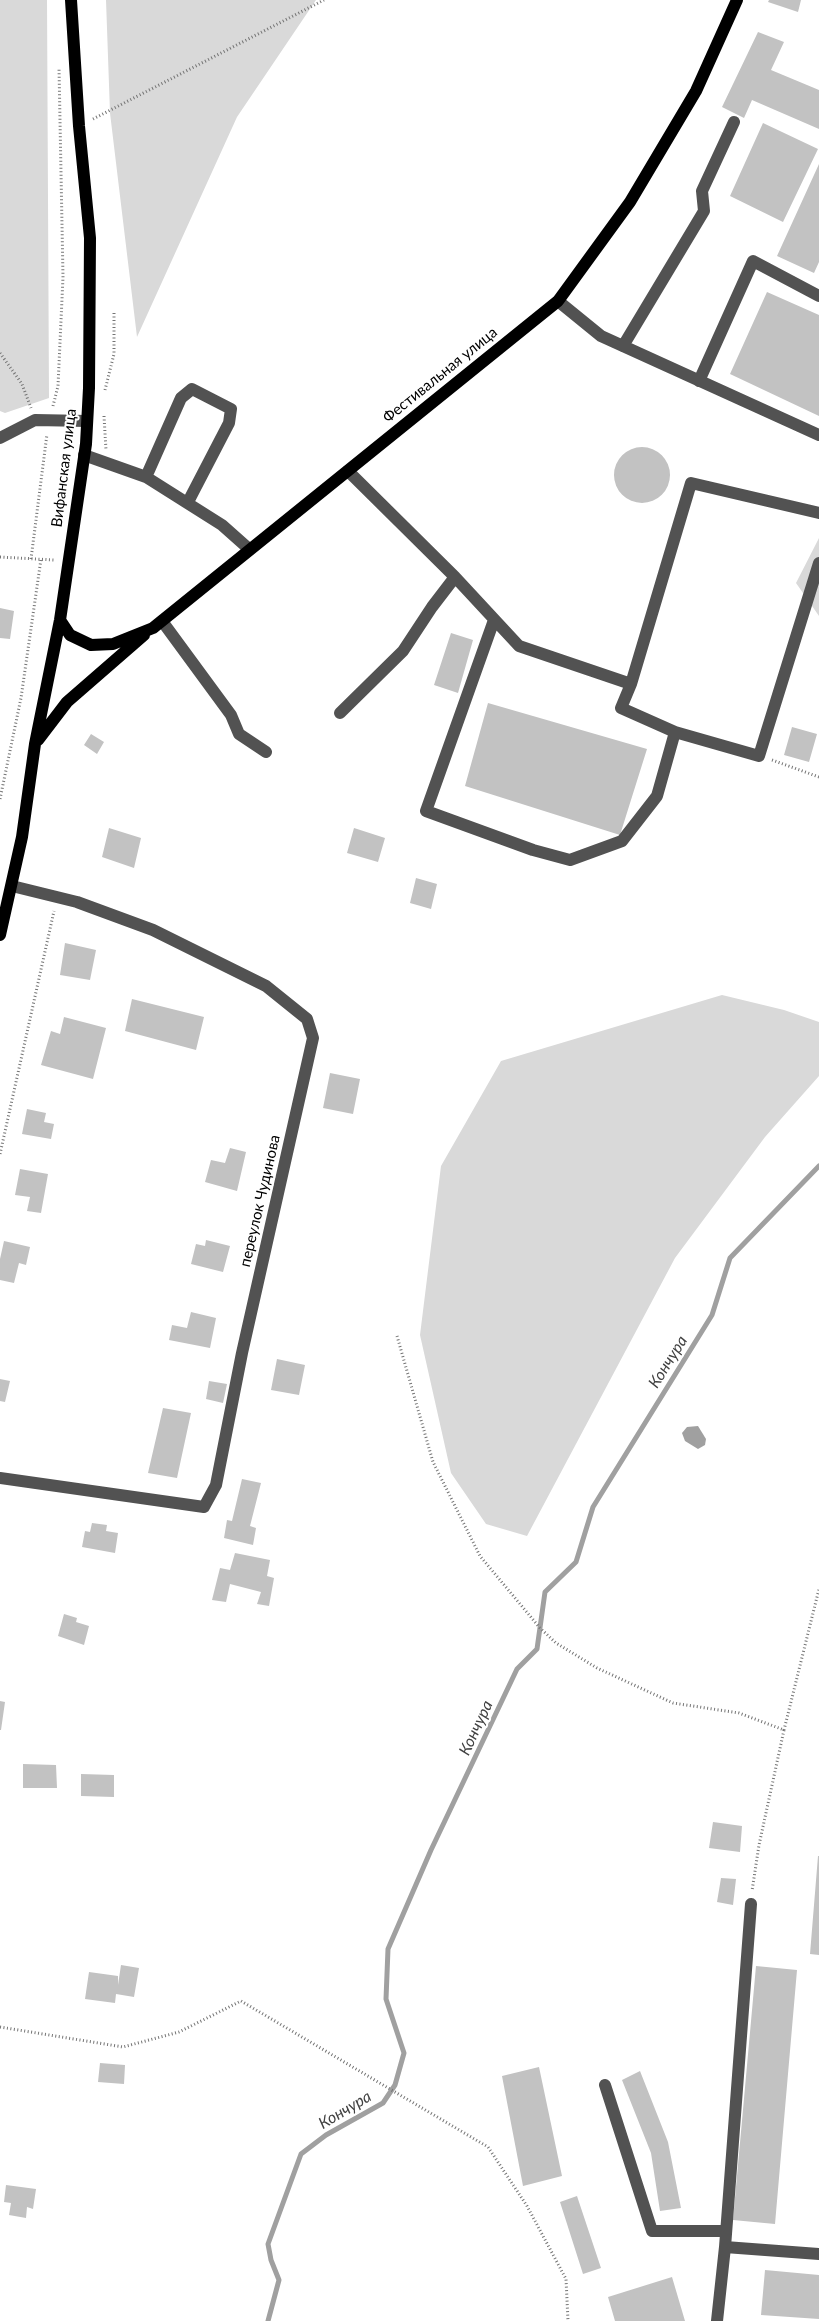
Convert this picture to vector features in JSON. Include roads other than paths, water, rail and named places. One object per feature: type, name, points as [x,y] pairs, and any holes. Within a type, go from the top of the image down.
[{"type":"main road","name":"Вифанская улица","points":[[0,932],[22,837],[35,744],[60,620],[84,455],[87,421],[90,238],[79,126],[71,0]]},
{"type":"main road","name":"Фестивальная улица","points":[[60,620],[70,635],[91,645],[113,644],[158,624],[249,548],[348,471],[558,301],[630,202],[691,99],[737,0]]},
{"type":"main road","points":[[35,744],[67,702],[158,624]]},
{"type":"lane","points":[[623,346],[704,211],[702,191],[734,122]]},
{"type":"lane","points":[[699,380],[753,261],[819,296]]},
{"type":"lane","points":[[558,301],[601,336],[819,435]]},
{"type":"lane","points":[[146,477],[181,398],[192,389],[231,409],[229,423],[188,502]]},
{"type":"lane","points":[[0,438],[35,420],[87,421]]},
{"type":"lane","points":[[84,455],[146,477],[222,525],[249,548]]},
{"type":"lane","points":[[348,471],[455,577],[519,646],[631,684]]},
{"type":"lane","points":[[819,513],[691,483],[631,684],[621,708],[675,732],[759,756],[819,563]]},
{"type":"lane","points":[[340,713],[403,652],[432,607],[455,577]]},
{"type":"lane","points":[[494,620],[426,811],[534,850],[570,860],[622,841],[657,796],[675,732]]},
{"type":"lane","points":[[158,624],[231,715],[239,734],[266,752]]},
{"type":"lane","name":"переулок Чудинова","points":[[0,1478],[204,1507],[216,1485],[242,1353],[313,1038],[307,1019],[266,986],[154,930],[57,897],[12,886]]},
{"type":"lane","points":[[716,2321],[726,2231],[750,1904]]},
{"type":"lane","points":[[605,2085],[652,2231],[726,2231]]},
{"type":"lane","points":[[724,2247],[819,2254]]},
{"type":"waterway","name":"Кончура","points":[[268,2321],[279,2280],[271,2260],[268,2244],[301,2154],[326,2135],[383,2103],[395,2085],[404,2053],[386,1999],[388,1949],[431,1850],[517,1669],[537,1649],[545,1592],[576,1562],[593,1507],[712,1315],[730,1258],[819,1166]]}]
